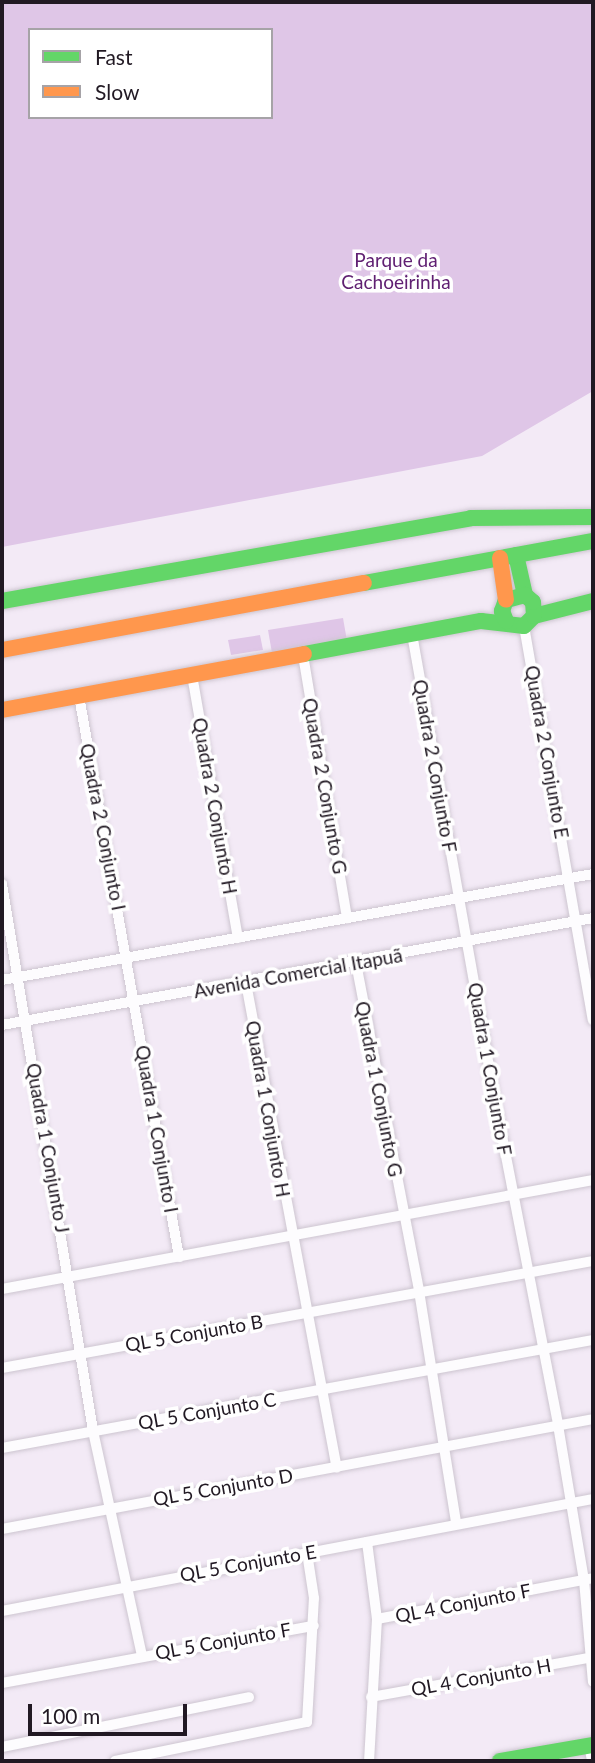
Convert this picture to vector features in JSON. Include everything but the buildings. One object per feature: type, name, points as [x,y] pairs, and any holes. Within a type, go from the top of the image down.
[{"type":"main road","points":[[2,601],[471,518],[593,517]]},
{"type":"main road","points":[[2,650],[593,541]]},
{"type":"main road","points":[[508,556],[529,610]]},
{"type":"main road","points":[[504,610],[508,556]]},
{"type":"main road","points":[[2,710],[481,621],[504,610],[529,610],[593,601]]},
{"type":"main road","points":[[504,610],[529,610]]},
{"type":"main road","points":[[499,1761],[592,1750]]},
{"type":"street","name":"Quadra 2 Conjunto E","points":[[529,610],[593,1020]]},
{"type":"street","name":"Quadra 2 Conjunto F","points":[[412,634],[467,942]]},
{"type":"street","name":"Quadra 2 Conjunto G","points":[[303,655],[347,918]]},
{"type":"street","name":"Quadra 2 Conjunto H","points":[[192,675],[239,937]]},
{"type":"street","name":"Quadra 2 Conjunto I","points":[[79,696],[136,1001]]},
{"type":"street","points":[[2,980],[593,874]]},
{"type":"street","name":"Quadra 1 Conjunto J","points":[[2,884],[70,1276],[93,1431],[142,1656]]},
{"type":"street","name":"Avenida Comercial Itapuã","points":[[2,1025],[246,983],[593,918]]},
{"type":"street","name":"Quadra 1 Conjunto F","points":[[467,942],[527,1273],[558,1425],[569,1504],[588,1579],[593,1682]]},
{"type":"street","name":"Quadra 1 Conjunto G","points":[[356,963],[419,1291],[456,1523]]},
{"type":"street","name":"Quadra 1 Conjunto H","points":[[246,983],[291,1235],[337,1468]]},
{"type":"street","name":"Quadra 1 Conjunto I","points":[[136,1001],[179,1257]]},
{"type":"street","points":[[2,1289],[593,1180]]},
{"type":"street","name":"QL 5 Conjunto B","points":[[2,1368],[593,1261]]},
{"type":"street","name":"QL 5 Conjunto C","points":[[2,1448],[593,1340]]},
{"type":"street","name":"QL 5 Conjunto D","points":[[2,1529],[110,1506],[337,1468],[593,1419]]},
{"type":"street","name":"QL 5 Conjunto E","points":[[2,1611],[593,1499]]},
{"type":"street","name":"QL 4 Conjunto F","points":[[367,1542],[377,1619],[588,1579]]},
{"type":"street","name":"QL 5 Conjunto F","points":[[2,1683],[314,1626],[307,1553]]},
{"type":"street","points":[[369,1761],[377,1619]]},
{"type":"street","points":[[116,1761],[304,1724],[310,1715],[314,1626]]},
{"type":"street","name":"QL 4 Conjunto H","points":[[371,1697],[593,1657]]},
{"type":"street","points":[[2,1747],[249,1697]]},
{"type":"green space","name":"Parque da Cachoeirinha","points":[[2,2],[593,2],[593,391],[482,456],[2,547]]},
{"type":"green space","points":[[343,618],[347,641],[272,653],[268,630]]},
{"type":"green space","points":[[260,635],[263,650],[231,655],[228,640]]},
{"type":"traffic: fast","points":[[2,601],[471,518],[593,517]]},
{"type":"traffic: fast","points":[[364,583],[593,541]]},
{"type":"traffic: fast","points":[[516,555],[525,595]]},
{"type":"traffic: fast","points":[[304,654],[481,621],[524,626],[534,616],[533,602],[525,595],[506,600],[502,611],[506,621]]},
{"type":"traffic: fast","points":[[534,616],[593,601]]},
{"type":"traffic: fast","points":[[500,1761],[593,1745]]},
{"type":"traffic: slow","points":[[500,558],[506,600]]},
{"type":"traffic: slow","points":[[2,650],[364,583]]},
{"type":"traffic: slow","points":[[2,710],[304,654]]}]
